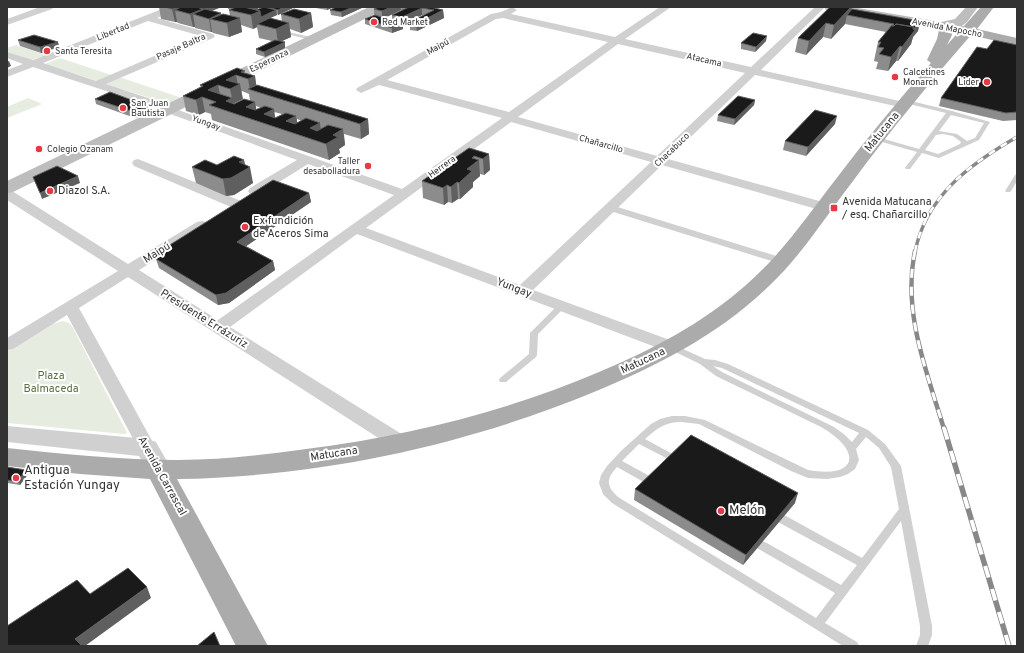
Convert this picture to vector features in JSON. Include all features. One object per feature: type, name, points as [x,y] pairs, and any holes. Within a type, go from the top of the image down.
[{"type":"main road","name":"Esperanza","points":[[7,188],[379,7]]},
{"type":"main road","name":"Avenida Mapocho","points":[[830,7],[969,31],[1017,42]]},
{"type":"main road","points":[[933,70],[935,53],[946,35],[945,28],[942,26],[960,22],[972,7]]},
{"type":"main road","name":"Matucana","points":[[7,457],[123,468],[153,459],[236,467],[312,458],[401,443],[466,428],[512,414],[582,389],[672,347],[700,330],[738,302],[782,261],[905,103],[969,31],[988,7]]},
{"type":"main road","name":"Avenida Carrascal","points":[[153,459],[252,646]]},
{"type":"street","points":[[7,22],[49,7]]},
{"type":"street","name":"Libertad","points":[[7,74],[175,7]]},
{"type":"street","name":"Maipú","points":[[361,90],[493,16],[503,15],[517,7]]},
{"type":"street","name":"Herrera","points":[[218,328],[617,40],[666,7]]},
{"type":"street","name":"Chacabuco","points":[[523,291],[661,161],[820,7]]},
{"type":"street","name":"Atacama","points":[[503,15],[905,103]]},
{"type":"street","name":"Pasaje Baltra","points":[[96,84],[210,36],[148,18]]},
{"type":"street","name":"Yungay","points":[[7,55],[96,84],[404,194]]},
{"type":"street","name":"Chañarcillo","points":[[378,81],[506,115],[515,120],[825,207]]},
{"type":"street","name":"Maipú","points":[[7,345],[128,272],[307,159]]},
{"type":"street","points":[[138,163],[236,204]]},
{"type":"street","name":"Presidente Errázuriz","points":[[7,194],[128,272],[401,443]]},
{"type":"street","points":[[611,208],[782,261]]},
{"type":"street","name":"Yungay","points":[[356,229],[672,347]]},
{"type":"street","name":"Avenida Carrascal","points":[[70,306],[153,459]]},
{"type":"street","points":[[7,434],[153,459]]},
{"type":"lane","points":[[272,29],[313,39]]},
{"type":"lane","points":[[877,139],[939,156],[977,140],[987,122],[950,112],[905,103]]},
{"type":"lane","points":[[908,168],[950,112]]},
{"type":"lane","points":[[935,133],[944,132],[956,136],[962,139],[964,142],[963,145]]},
{"type":"lane","points":[[1008,191],[1017,176]]},
{"type":"lane","points":[[502,380],[533,355],[534,333],[562,306]]},
{"type":"lane","points":[[672,347],[703,362],[719,374],[828,428],[843,438],[851,449],[854,463],[848,470],[837,475],[819,476],[801,472],[710,426],[694,420],[677,418],[662,422],[655,426],[608,469],[604,479],[606,490],[615,500],[853,646]]},
{"type":"lane","points":[[703,362],[716,363],[725,366],[865,432],[882,446],[896,466],[926,626],[926,635],[922,646]]},
{"type":"lane","points":[[851,449],[865,432]]},
{"type":"lane","points":[[640,440],[675,459]]},
{"type":"lane","points":[[616,462],[652,482]]},
{"type":"lane","points":[[818,624],[904,510]]},
{"type":"lane","points":[[782,519],[864,564]]},
{"type":"lane","points":[[761,545],[843,592]]},
{"type":"green space","points":[[16,45],[46,55],[31,60],[7,52],[7,48]]},
{"type":"green space","points":[[60,58],[111,75],[97,81],[45,64]]},
{"type":"green space","points":[[119,77],[182,98],[169,104],[106,84]]},
{"type":"green space","points":[[28,98],[42,104],[7,118],[7,107]]},
{"type":"green space","name":"Plaza Balmaceda","points":[[63,321],[69,323],[73,328],[127,433],[124,434],[7,423],[7,351],[52,324]]},
{"type":"building","points":[[165,7],[177,7],[172,9]]},
{"type":"building","points":[[181,7],[197,7],[203,9],[190,14],[175,10]]},
{"type":"building","points":[[236,7],[244,7],[260,11],[251,15],[229,10]]},
{"type":"building","points":[[264,7],[276,10],[261,17],[260,11],[256,10]]},
{"type":"building","points":[[268,7],[284,7],[278,10]]},
{"type":"building","points":[[336,7],[353,7],[341,12],[330,10]]},
{"type":"building","points":[[379,7],[391,7],[382,11],[374,9]]},
{"type":"building","points":[[409,7],[430,7],[443,10],[416,24],[410,22],[434,10],[422,8],[402,17],[392,15]]},
{"type":"building","points":[[830,7],[851,7],[834,25],[826,23],[809,41],[798,38]]},
{"type":"building","points":[[205,9],[221,13],[209,19],[193,14]]},
{"type":"building","points":[[294,9],[311,13],[299,19],[281,14]]},
{"type":"building","points":[[852,9],[920,21],[914,29],[914,27],[896,24],[892,26],[894,24],[847,15]]},
{"type":"building","points":[[223,14],[240,18],[227,23],[210,19]]},
{"type":"building","points":[[375,15],[403,24],[392,28],[365,19]]},
{"type":"building","points":[[270,18],[289,23],[276,29],[257,24]]},
{"type":"building","points":[[896,24],[914,27],[913,29],[915,30],[902,47],[900,46],[891,57],[879,54],[884,48],[878,47],[881,42],[878,42],[892,25],[894,26]]},
{"type":"building","points":[[753,33],[767,36],[756,47],[741,43]]},
{"type":"building","points":[[34,35],[58,42],[40,47],[18,40]]},
{"type":"building","points":[[275,40],[285,42],[264,52],[256,49]]},
{"type":"building","name":"Lider","points":[[994,40],[1017,45],[1017,112],[1006,113],[941,98],[977,47],[987,49]]},
{"type":"building","points":[[237,68],[245,71],[241,72],[255,76],[248,79],[236,75],[226,80],[240,84],[230,89],[218,85],[208,90],[232,98],[226,101],[234,104],[244,99],[255,102],[246,107],[255,110],[265,106],[274,109],[264,114],[275,118],[286,113],[296,116],[286,121],[295,124],[306,118],[320,123],[310,128],[317,131],[328,125],[343,129],[333,135],[338,137],[326,144],[209,105],[216,102],[202,97],[196,100],[183,96],[203,86],[200,85]]},
{"type":"building","points":[[257,85],[368,119],[360,124],[248,89]]},
{"type":"building","points":[[110,92],[148,106],[134,112],[95,99]]},
{"type":"building","points":[[738,96],[755,100],[735,119],[718,115]]},
{"type":"building","points":[[815,110],[837,116],[808,147],[785,141]]},
{"type":"building","points":[[469,148],[489,154],[483,159],[474,156],[472,158],[479,160],[467,169],[472,171],[459,183],[457,182],[451,187],[447,185],[443,188],[422,181]]},
{"type":"building","points":[[234,156],[244,160],[239,162],[250,167],[231,178],[223,179],[192,167],[205,160],[217,165]]},
{"type":"building","points":[[57,166],[78,176],[40,193],[33,177]]},
{"type":"building","name":"Ex fundición de Aceros Sima","points":[[273,180],[309,193],[237,242],[273,261],[226,293],[216,295],[156,259],[157,253]]},
{"type":"building","name":"Melón","points":[[691,435],[798,493],[746,555],[635,489]]},
{"type":"building","points":[[7,467],[26,470],[18,481],[7,480]]},
{"type":"building","points":[[128,568],[147,587],[75,639],[82,646],[7,646],[7,626],[77,580],[90,594]]},
{"type":"building","points":[[214,632],[220,646],[197,646]]},
{"type":"railway","points":[[915,252],[921,232],[929,214],[952,184],[983,158],[1017,137]]},
{"type":"railway","points":[[915,251],[912,274],[914,319],[918,342],[944,429]]},
{"type":"railway","points":[[944,428],[1009,646]]},
{"type":"place","name":"Red Market","points":[[374,22]]},
{"type":"place","name":"Santa Teresita","points":[[47,51]]},
{"type":"place","name":"Calcetines Monarch","points":[[895,77]]},
{"type":"place","name":"Lider","points":[[987,82]]},
{"type":"place","name":"San Juan Bautista","points":[[123,108]]},
{"type":"place","name":"Colegio Ozanam","points":[[39,149]]},
{"type":"place","name":"Taller desabolladura","points":[[368,166]]},
{"type":"place","name":"Diazol S.A.","points":[[50,191]]},
{"type":"place","name":"Avenida Matucana / esq. Chañarcillo","points":[[834,208]]},
{"type":"place","name":"Ex fundición de Aceros Sima","points":[[245,227]]},
{"type":"place","name":"Antigua Estación Yungay","points":[[16,478]]},
{"type":"place","name":"Melón","points":[[721,511]]}]
